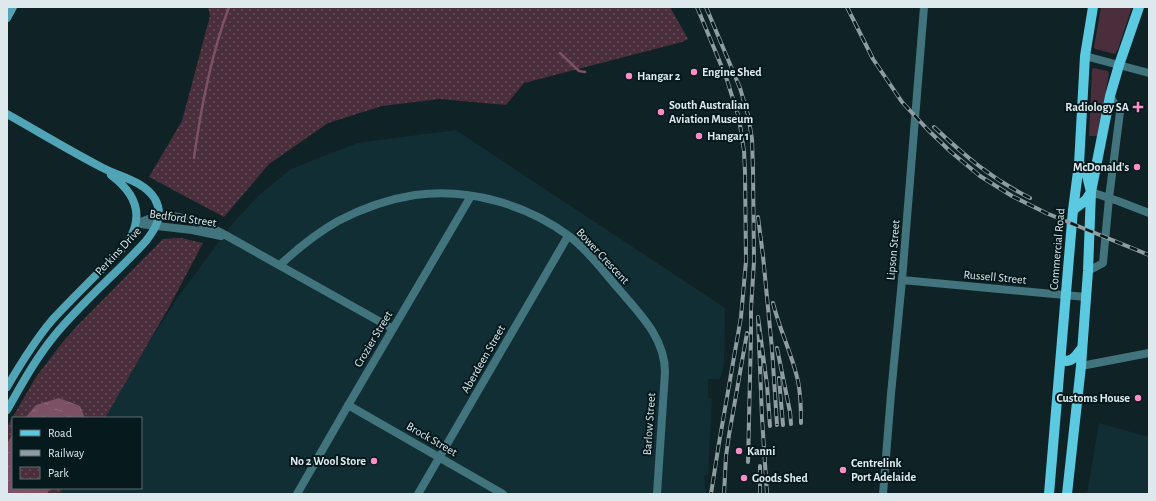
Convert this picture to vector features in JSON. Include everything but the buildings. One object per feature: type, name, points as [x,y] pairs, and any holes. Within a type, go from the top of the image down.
[{"type":"main road","name":"Commercial Road","points":[[1049,494],[1073,210],[1079,164],[1085,56],[1093,7]]},
{"type":"main road","points":[[1067,494],[1081,366],[1088,271],[1091,192],[1110,96],[1139,7]]},
{"type":"main road","points":[[1073,210],[1086,200],[1091,192],[1086,171],[1079,164]]},
{"type":"main road","points":[[1061,361],[1072,360],[1082,348]]},
{"type":"street","points":[[7,18],[13,7]]},
{"type":"street","name":"Lipson Street","points":[[883,494],[924,7]]},
{"type":"street","points":[[1085,56],[1149,73]]},
{"type":"street","points":[[1088,271],[1103,263],[1109,198],[1120,112],[1110,96]]},
{"type":"street","points":[[7,114],[104,169],[130,180],[150,192],[157,203],[159,216]]},
{"type":"street","name":"Perkins Drive","points":[[7,387],[28,352],[43,331],[122,248],[132,235],[136,224],[136,207],[129,192],[120,181],[104,169]]},
{"type":"street","points":[[1091,192],[1149,213]]},
{"type":"street","name":"Bower Crescent","points":[[280,265],[289,256],[337,222],[364,209],[396,199],[415,195],[440,194],[471,196],[497,201],[517,207],[538,217],[568,236],[583,248],[642,317],[656,336],[663,355]]},
{"type":"street","name":"Crozier Street","points":[[297,494],[471,196]]},
{"type":"street","name":"Perkins Drive","points":[[7,410],[39,357],[56,334],[143,244],[156,226],[159,216]]},
{"type":"street","name":"Bedford Street","points":[[136,224],[159,216],[171,216],[210,226],[393,329]]},
{"type":"street","name":"Bedford Street","points":[[136,224],[202,232],[224,237],[238,243]]},
{"type":"street","name":"Aberdeen Street","points":[[418,494],[568,236]]},
{"type":"street","name":"Russell Street","points":[[902,280],[1086,297]]},
{"type":"street","points":[[1081,366],[1149,353]]},
{"type":"street","name":"Barlow Street","points":[[657,494],[665,372],[663,355]]},
{"type":"street","name":"Brock Street","points":[[348,405],[503,494]]},
{"type":"shaded area","points":[[456,130],[725,308],[724,364],[722,373],[720,379],[708,379],[708,398],[712,398],[708,474],[704,476],[706,494],[53,494],[56,489],[142,489],[142,417],[102,417],[176,300],[232,224],[259,195],[291,169],[357,143]]},
{"type":"shaded area","points":[[1099,423],[1149,437],[1149,494],[1087,494]]},
{"type":"green space","points":[[208,7],[670,7],[688,39],[682,42],[524,83],[506,105],[440,99],[382,106],[328,123],[269,164],[224,217],[149,177],[182,121],[210,16]]},
{"type":"green space","points":[[1101,7],[1132,7],[1115,54],[1095,49],[1094,47]]},
{"type":"green space","points":[[1094,68],[1108,71],[1109,74],[1097,136],[1089,136],[1092,69]]},
{"type":"green space","points":[[181,238],[203,243],[168,309],[106,417],[13,417],[36,377],[62,343],[163,239]]},
{"type":"green space","points":[[12,418],[12,489],[62,489],[59,494],[7,494],[7,427]]},
{"type":"water","points":[[59,398],[80,406],[85,417],[26,417],[36,405]]},
{"type":"water","points":[[12,435],[12,489],[50,489],[47,494],[7,494],[7,444]]},
{"type":"waterway","points":[[194,158],[207,81],[229,7]]},
{"type":"waterway","points":[[560,53],[579,71],[585,72]]},
{"type":"railway","points":[[697,7],[726,77],[739,118],[744,151],[745,172],[746,261],[741,317],[711,494]]},
{"type":"railway","points":[[706,7],[740,88],[748,115],[752,139],[754,261],[751,309],[748,462]]},
{"type":"railway","points":[[847,7],[873,59],[902,102],[951,152],[980,176],[1012,196],[1046,213],[1149,255]]},
{"type":"railway","points":[[934,127],[957,148],[991,175],[1030,198]]},
{"type":"railway","points":[[758,217],[772,349],[777,425]]},
{"type":"railway","points":[[773,303],[797,377],[800,394],[801,423]]},
{"type":"railway","points":[[767,494],[758,317],[767,385],[770,426]]},
{"type":"railway","points":[[724,494],[726,456],[747,333]]},
{"type":"railway","points":[[777,348],[791,424]]},
{"type":"railway","points":[[779,378],[783,425]]},
{"type":"railway","points":[[760,466],[760,494]]},
{"type":"place","name":"Engine Shed","points":[[694,72]]},
{"type":"place","name":"Hangar 2","points":[[629,76]]},
{"type":"place","name":"Radiology SA","points":[[1138,107]]},
{"type":"place","name":"South Australian Aviation Museum","points":[[661,112]]},
{"type":"place","name":"Hangar 1","points":[[699,136]]},
{"type":"place","name":"McDonald's","points":[[1137,167]]},
{"type":"place","name":"Customs House","points":[[1138,398]]},
{"type":"place","name":"Kanni","points":[[739,451]]},
{"type":"place","name":"No 2 Wool Store","points":[[374,461]]},
{"type":"place","name":"Centrelink Port Adelaide","points":[[843,470]]},
{"type":"place","name":"Goods Shed","points":[[744,478]]}]
